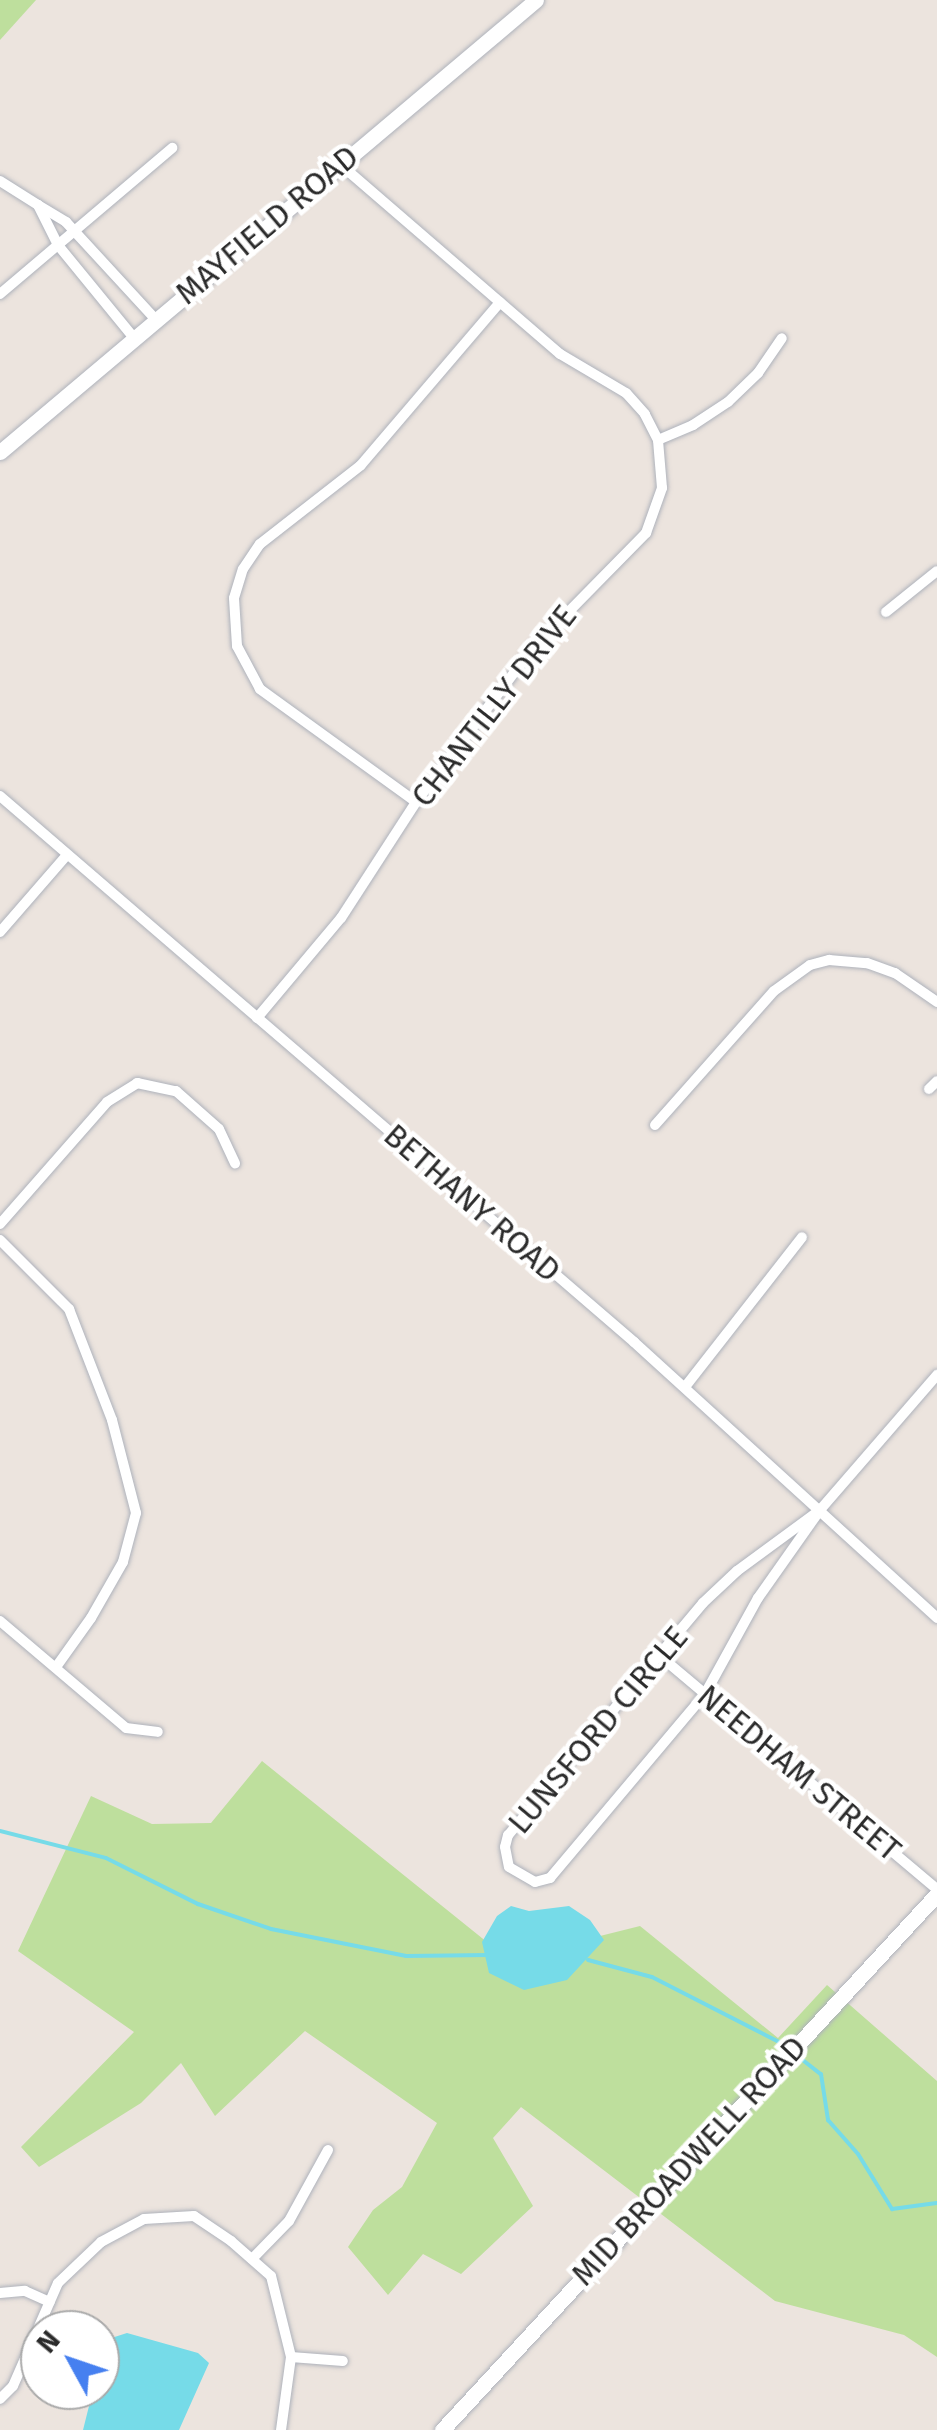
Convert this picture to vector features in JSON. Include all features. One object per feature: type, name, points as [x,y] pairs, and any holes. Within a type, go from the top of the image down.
[{"type":"street","name":"MAYFIELD ROAD","points":[[0,452],[536,0]]},
{"type":"street","points":[[0,294],[172,148]]},
{"type":"street","name":"CHANTILLY DRIVE","points":[[257,1018],[341,918],[416,802],[532,649],[646,533],[662,488],[658,440],[644,414],[626,393],[560,354],[340,164]]},
{"type":"street","points":[[0,181],[75,231],[156,320]]},
{"type":"street","points":[[38,205],[58,245],[134,338]]},
{"type":"street","points":[[416,802],[260,689],[237,646],[234,598],[243,570],[260,544],[361,466],[500,302]]},
{"type":"street","points":[[658,440],[693,425],[728,402],[758,372],[782,338]]},
{"type":"street","points":[[886,612],[937,571]]},
{"type":"street","name":"BETHANY ROAD","points":[[0,796],[685,1387],[937,1618]]},
{"type":"street","points":[[0,932],[67,855]]},
{"type":"street","points":[[655,1125],[774,991],[810,965],[829,960],[867,963],[895,974],[932,998],[937,984]]},
{"type":"street","points":[[0,1224],[107,1102],[138,1083],[176,1092],[219,1129],[235,1163]]},
{"type":"street","points":[[685,1387],[802,1237]]},
{"type":"street","points":[[0,1240],[69,1309],[112,1420],[136,1513],[122,1562],[91,1618],[56,1667]]},
{"type":"street","points":[[820,1510],[937,1375]]},
{"type":"street","name":"LUNSFORD CIRCLE","points":[[820,1510],[758,1598],[705,1694],[550,1878],[535,1882],[521,1877],[510,1867],[504,1847],[508,1835],[703,1602],[736,1570],[820,1510]]},
{"type":"street","points":[[0,1621],[126,1728],[158,1732]]},
{"type":"street","name":"NEEDHAM STREET","points":[[660,1656],[937,1891]]},
{"type":"street","name":"MID BROADWELL ROAD","points":[[442,2430],[937,1891]]},
{"type":"street","points":[[252,2259],[289,2221],[328,2150]]},
{"type":"street","points":[[0,2399],[13,2386],[58,2283],[101,2242],[144,2219],[194,2216],[271,2276],[291,2357],[281,2430]]},
{"type":"street","points":[[0,2293],[24,2291],[50,2302]]},
{"type":"street","points":[[291,2357],[343,2361]]},
{"type":"green space","points":[[0,0],[36,0],[0,40]]},
{"type":"green space","points":[[262,1761],[508,1959],[640,1926],[778,2038],[827,1985],[937,2081],[937,2357],[904,2335],[775,2301],[521,2107],[493,2138],[533,2206],[461,2274],[423,2254],[388,2295],[348,2247],[373,2210],[402,2187],[437,2123],[305,2031],[215,2116],[181,2063],[141,2103],[39,2167],[21,2147],[134,2032],[18,1951],[91,1796],[152,1824],[211,1823]]},
{"type":"water","points":[[511,1906],[529,1911],[569,1906],[590,1920],[604,1940],[567,1980],[524,1990],[489,1973],[482,1942],[497,1916]]},
{"type":"water","points":[[127,2333],[198,2353],[209,2363],[179,2430],[83,2430],[88,2410],[120,2410],[120,2335]]},
{"type":"waterway","points":[[0,1831],[106,1858],[198,1904],[271,1929],[406,1956],[489,1955]]},
{"type":"waterway","points":[[588,1960],[652,1977],[783,2044]]},
{"type":"waterway","points":[[795,2054],[821,2074],[828,2120],[858,2154],[892,2209],[937,2203]]}]
